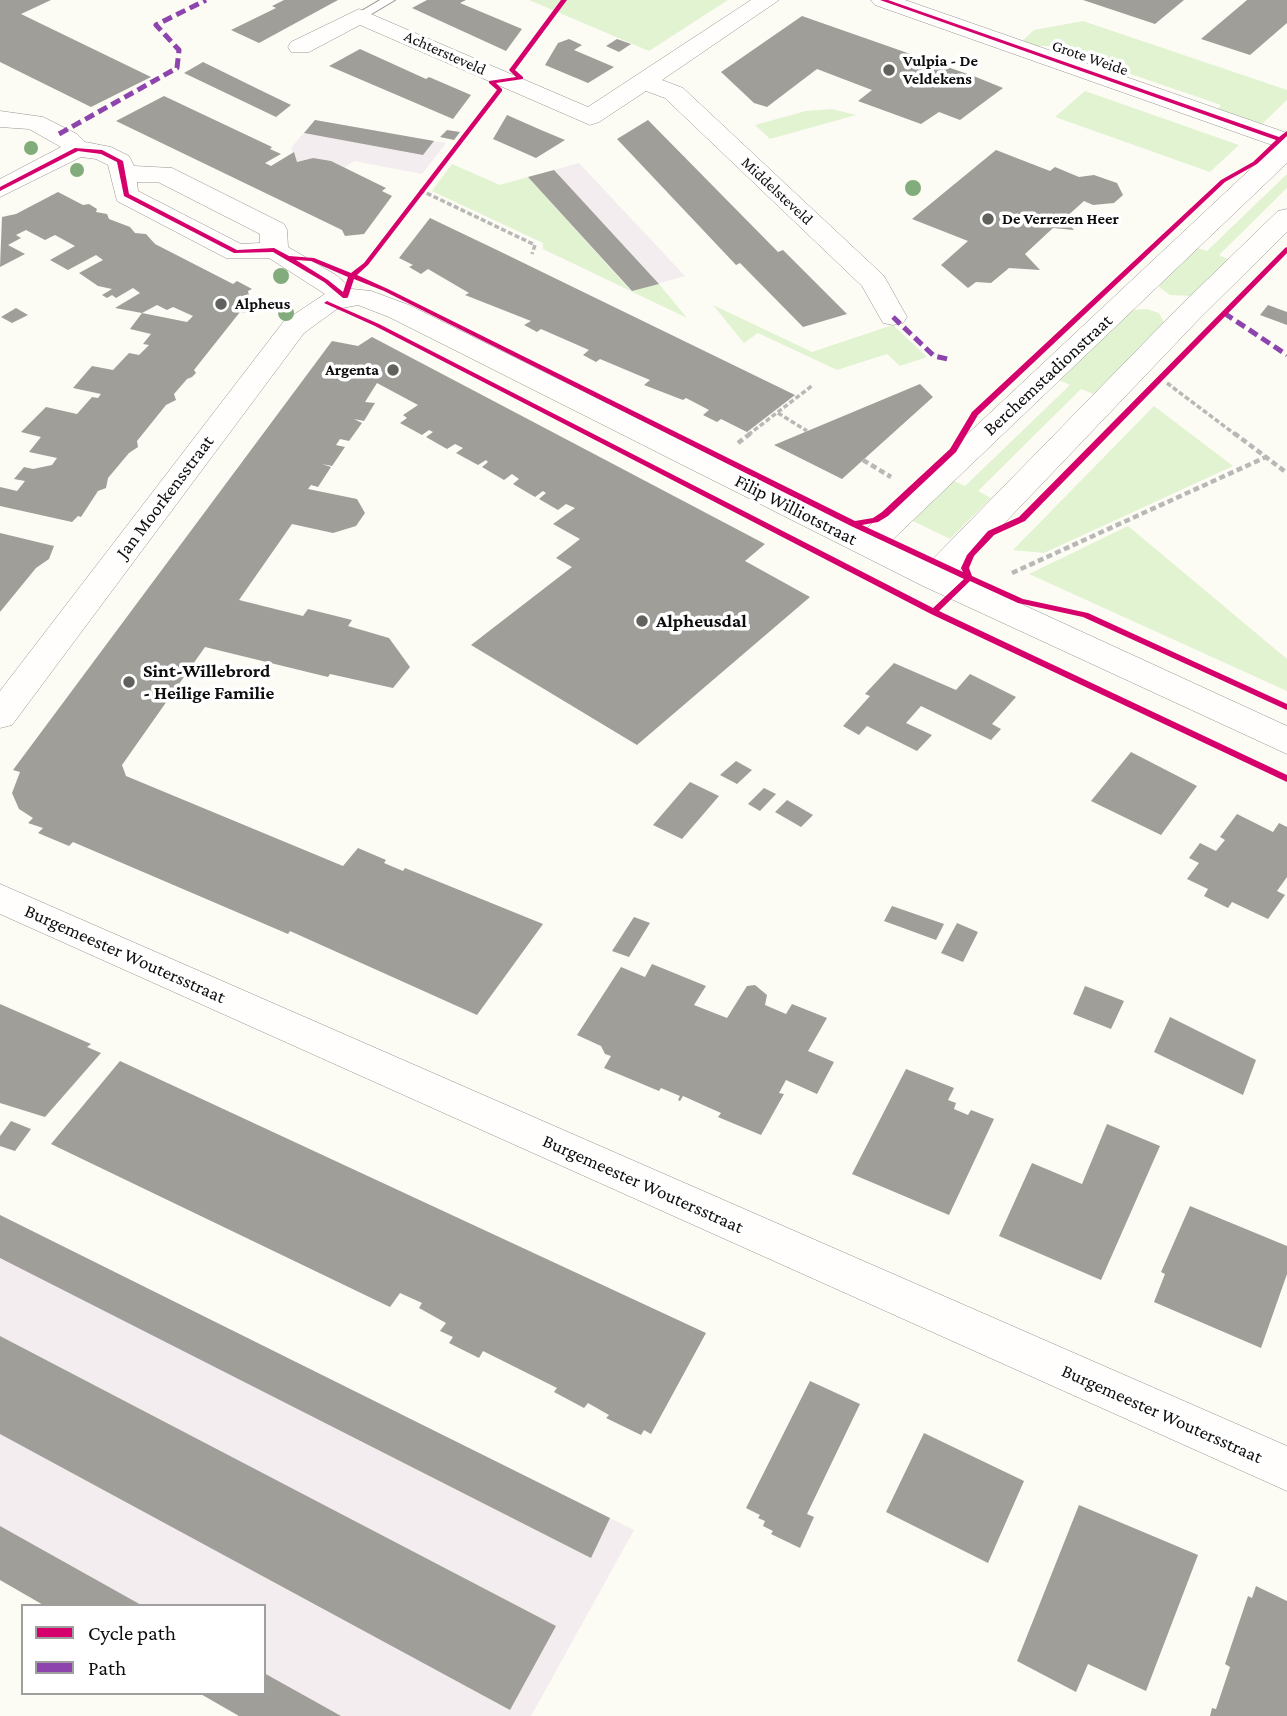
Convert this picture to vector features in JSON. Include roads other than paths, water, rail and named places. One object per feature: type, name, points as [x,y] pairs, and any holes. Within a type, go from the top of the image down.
[{"type":"street","name":"Achtersteveld","points":[[359,16],[590,117],[766,0]]},
{"type":"street","name":"Grote Weide","points":[[883,0],[1287,142]]},
{"type":"street","points":[[300,47],[359,16]]},
{"type":"street","name":"Middelsteveld","points":[[645,82],[674,93],[874,282],[893,317]]},
{"type":"street","points":[[8,111],[68,139],[78,149]]},
{"type":"street","points":[[0,189],[78,149],[102,152],[120,161],[126,195],[236,252],[274,250],[326,281],[345,297]]},
{"type":"street","name":"Berchemstadionstraat","points":[[867,546],[1287,149]]},
{"type":"street","points":[[124,174],[163,174],[274,230],[274,250]]},
{"type":"street","points":[[961,582],[1190,312],[1287,217]]},
{"type":"street","points":[[1137,292],[1190,312]]},
{"type":"street","name":"Filip Williotstraat","points":[[345,297],[361,298],[398,312],[867,546],[961,582],[1287,741]]},
{"type":"street","name":"Jan Moorkensstraat","points":[[0,716],[294,327],[327,303],[345,297]]},
{"type":"street","name":"Burgemeester Woutersstraat","points":[[0,898],[1287,1469]]},
{"type":"lane","points":[[359,16],[389,0]]},
{"type":"place","name":"Vulpia - De Veldekens","points":[[889,70]]},
{"type":"place","name":"De Verrezen Heer","points":[[988,219]]},
{"type":"place","name":"Alpheus","points":[[221,304]]},
{"type":"place","name":"Argenta","points":[[393,370]]},
{"type":"place","name":"Alpheusdal","points":[[642,621]]},
{"type":"place","name":"Sint-Willebrord - Heilige Familie","points":[[129,682]]}]
